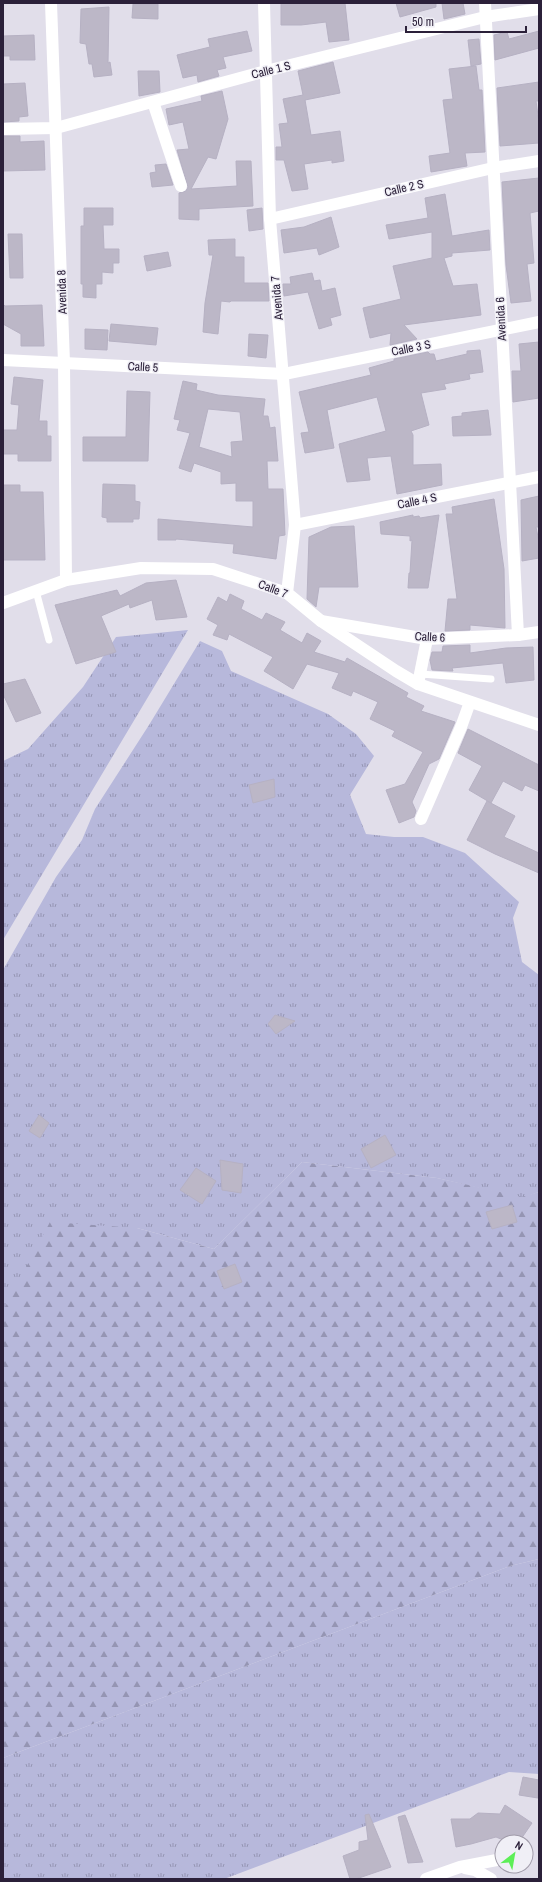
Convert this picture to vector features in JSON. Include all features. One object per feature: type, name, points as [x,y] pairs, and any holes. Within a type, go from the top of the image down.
[{"type":"street","name":"Avenida 8","points":[[51,3],[64,363],[66,580]]},
{"type":"street","name":"Avenida 7","points":[[264,3],[270,219],[284,374],[295,525],[287,593]]},
{"type":"street","name":"Avenida 6","points":[[485,3],[518,635]]},
{"type":"street","name":"Calle 1 S","points":[[3,128],[56,128],[266,71],[485,17],[539,9]]},
{"type":"street","points":[[153,102],[181,186]]},
{"type":"street","name":"Calle 2 S","points":[[270,219],[493,168],[539,161]]},
{"type":"street","name":"Calle 3 S","points":[[284,374],[539,322]]},
{"type":"street","name":"Calle 5","points":[[3,360],[284,374]]},
{"type":"street","name":"Calle 4 S","points":[[295,525],[539,477]]},
{"type":"street","name":"Calle 7","points":[[3,602],[66,580],[141,568],[213,569],[287,593],[321,621],[396,671],[419,679],[470,702],[539,725]]},
{"type":"street","name":"Calle 6","points":[[321,621],[427,639],[518,635],[539,632]]},
{"type":"street","points":[[419,679],[427,639]]},
{"type":"street","points":[[420,819],[461,727],[470,702]]},
{"type":"street","points":[[426,1879],[460,1867],[494,1861]]},
{"type":"street","points":[[460,1867],[475,1870],[491,1879]]},
{"type":"lane","points":[[36,591],[49,640]]},
{"type":"lane","points":[[419,679],[491,679]]},
{"type":"green space","points":[[188,630],[3,940],[3,761],[28,749],[83,687],[116,637]]},
{"type":"green space","points":[[200,641],[222,651],[231,671],[328,714],[356,734],[374,756],[350,795],[366,834],[394,837],[423,837],[465,853],[519,902],[513,918],[522,962],[539,975],[539,1192],[522,1198],[437,1178],[302,1162],[214,1249],[137,1228],[3,1311],[3,970],[56,877],[82,840],[95,809],[149,725]]},
{"type":"green space","points":[[302,1162],[437,1178],[522,1197],[539,1192],[539,1559],[510,1566],[3,1758],[3,1311],[50,1222],[137,1228],[214,1249]]},
{"type":"green space","points":[[539,1559],[539,1774],[509,1772],[224,1879],[3,1879],[3,1758],[510,1566]]},
{"type":"building","points":[[281,3],[345,3],[349,40],[329,42],[326,22],[301,25],[281,25]]},
{"type":"building","points":[[396,3],[436,3],[436,7],[400,17]]},
{"type":"building","points":[[442,3],[463,3],[465,14],[444,19]]},
{"type":"building","points":[[133,4],[158,4],[158,19],[132,18]]},
{"type":"building","points":[[109,7],[108,63],[110,62],[112,75],[94,77],[92,64],[89,64],[86,44],[80,43],[81,9]]},
{"type":"building","points":[[247,31],[252,51],[223,57],[226,68],[217,70],[219,76],[198,82],[197,75],[183,78],[177,55],[210,47],[208,39]]},
{"type":"building","points":[[539,31],[539,48],[495,60],[494,35],[507,32],[509,39]]},
{"type":"building","points":[[34,35],[35,60],[10,60],[10,56],[3,56],[3,36]]},
{"type":"building","points":[[479,39],[481,64],[471,66],[468,40]]},
{"type":"building","points":[[333,62],[340,93],[305,100],[311,135],[340,131],[344,161],[332,163],[332,160],[304,164],[308,189],[292,191],[284,160],[276,160],[276,147],[282,147],[279,124],[288,123],[283,99],[303,95],[298,71]]},
{"type":"building","points":[[476,66],[479,90],[482,90],[485,152],[465,153],[467,166],[431,172],[429,156],[450,153],[443,100],[453,99],[449,69]]},
{"type":"building","points":[[138,71],[159,71],[160,92],[139,96]]},
{"type":"building","points":[[539,82],[539,101],[536,101],[539,123],[539,143],[500,146],[497,88]]},
{"type":"building","points":[[25,83],[28,116],[19,117],[19,121],[3,122],[3,84]]},
{"type":"building","points":[[222,91],[228,119],[216,159],[208,157],[191,189],[237,186],[236,161],[251,161],[253,206],[199,209],[199,220],[179,219],[179,193],[186,191],[188,187],[177,150],[189,149],[183,122],[169,125],[166,109],[202,101],[201,96]]},
{"type":"building","points":[[3,136],[20,136],[20,142],[44,141],[45,170],[3,171]]},
{"type":"building","points":[[166,164],[173,185],[152,187],[150,173],[156,172],[155,165]]},
{"type":"building","points":[[539,178],[539,211],[530,213],[534,263],[527,264],[531,301],[511,303],[506,265],[502,182]]},
{"type":"building","points":[[445,194],[452,236],[489,230],[490,250],[452,253],[452,256],[444,258],[453,286],[477,284],[481,315],[404,325],[417,339],[390,345],[391,333],[370,338],[363,308],[401,299],[393,266],[432,258],[432,232],[389,239],[386,225],[428,218],[425,198]]},
{"type":"building","points":[[84,208],[113,208],[113,225],[103,225],[104,249],[119,249],[119,263],[113,263],[113,273],[102,272],[102,284],[96,284],[96,298],[83,297],[83,284],[81,284],[81,226],[84,226]]},
{"type":"building","points":[[262,208],[263,229],[249,231],[247,210]]},
{"type":"building","points":[[331,217],[339,247],[319,255],[317,248],[284,253],[281,230],[304,227]]},
{"type":"building","points":[[8,234],[22,234],[23,278],[10,278]]},
{"type":"building","points":[[235,239],[235,257],[244,257],[244,283],[268,283],[269,301],[221,301],[218,334],[203,332],[205,303],[213,255],[209,255],[208,240]]},
{"type":"building","points":[[168,252],[171,266],[147,271],[144,256]]},
{"type":"building","points":[[312,273],[314,281],[320,280],[322,291],[335,288],[341,315],[330,318],[332,325],[319,329],[308,292],[284,296],[283,284],[291,284],[290,277]]},
{"type":"building","points":[[3,304],[5,306],[42,305],[44,346],[21,346],[21,334],[3,324]]},
{"type":"building","points":[[111,324],[158,328],[156,345],[109,341]]},
{"type":"building","points":[[85,329],[108,330],[107,350],[85,349]]},
{"type":"building","points":[[249,334],[268,335],[266,358],[248,356]]},
{"type":"building","points":[[539,342],[539,398],[513,402],[512,371],[521,371],[519,344]]},
{"type":"building","points":[[480,350],[483,372],[469,374],[470,379],[444,384],[446,389],[421,393],[429,425],[411,431],[413,435],[413,465],[441,464],[442,485],[397,494],[391,456],[367,458],[370,480],[347,482],[339,444],[386,431],[377,397],[327,410],[334,448],[305,453],[301,433],[309,432],[299,392],[371,375],[369,368],[394,361],[394,359],[428,352],[430,354],[434,354],[436,361],[467,354],[467,351]]},
{"type":"building","points":[[14,377],[43,380],[39,421],[47,421],[47,436],[51,436],[51,461],[18,461],[18,454],[3,454],[3,430],[17,430],[19,405],[11,404]]},
{"type":"building","points":[[183,381],[197,384],[196,390],[218,395],[265,399],[263,416],[268,416],[270,428],[275,427],[278,461],[267,461],[268,489],[283,489],[285,535],[279,536],[276,559],[233,553],[234,544],[176,539],[158,540],[158,519],[253,527],[253,501],[236,501],[236,483],[221,484],[221,472],[194,463],[191,472],[179,468],[190,433],[177,430],[180,420],[174,419]],"holes":[[[208,409],[240,412],[243,441],[231,442],[232,457],[199,447]]]},
{"type":"building","points":[[127,391],[150,392],[148,461],[83,461],[83,437],[126,437]]},
{"type":"building","points":[[488,410],[491,435],[453,436],[452,417],[462,416],[462,413]]},
{"type":"building","points":[[103,484],[135,485],[135,501],[140,502],[139,519],[133,519],[133,522],[107,522],[107,518],[102,517]]},
{"type":"building","points":[[3,485],[20,485],[20,492],[43,492],[45,560],[3,560]]},
{"type":"building","points":[[539,496],[539,527],[536,527],[539,542],[539,558],[522,561],[521,500]]},
{"type":"building","points":[[494,499],[504,569],[505,628],[470,625],[470,630],[445,631],[448,599],[457,599],[446,514],[453,514],[452,507]]},
{"type":"building","points":[[413,515],[413,517],[419,516],[420,518],[439,515],[428,588],[408,588],[412,540],[410,541],[410,536],[381,534],[380,522]]},
{"type":"building","points":[[354,526],[358,587],[319,587],[316,607],[307,599],[309,537],[331,527]]},
{"type":"building","points":[[176,580],[187,617],[156,620],[152,600],[130,608],[129,604],[101,616],[116,652],[76,664],[55,605],[117,590],[120,596],[146,583]]},
{"type":"building","points":[[230,594],[244,601],[241,609],[262,620],[266,613],[285,622],[280,630],[302,643],[307,633],[321,641],[314,652],[345,662],[347,658],[408,693],[406,697],[424,706],[421,711],[455,722],[439,759],[429,764],[412,802],[416,811],[414,817],[399,823],[386,790],[405,784],[423,752],[392,736],[395,731],[370,719],[378,702],[353,691],[351,696],[332,688],[339,673],[307,664],[293,689],[264,671],[273,657],[229,634],[227,640],[213,635],[218,625],[207,619],[218,597],[227,602]]},
{"type":"building","points":[[470,645],[470,653],[506,648],[533,647],[534,680],[506,683],[503,663],[452,668],[453,671],[432,670],[430,660],[432,652],[442,652],[443,646]]},
{"type":"building","points":[[25,679],[41,713],[16,722],[3,694],[3,684]]},
{"type":"building","points":[[468,729],[539,765],[539,791],[525,785],[522,791],[503,781],[491,803],[469,790],[482,766],[458,753]]},
{"type":"building","points":[[274,779],[275,797],[253,803],[249,785]]},
{"type":"building","points":[[487,801],[515,816],[504,837],[539,853],[539,873],[467,840]]},
{"type":"building","points":[[275,1015],[295,1021],[276,1034],[268,1024]]},
{"type":"building","points":[[39,1115],[49,1123],[40,1138],[29,1131]]},
{"type":"building","points":[[385,1135],[396,1155],[371,1168],[361,1149]]},
{"type":"building","points":[[220,1160],[243,1164],[241,1193],[222,1190]]},
{"type":"building","points":[[196,1168],[216,1181],[202,1204],[180,1190]]},
{"type":"building","points":[[512,1205],[517,1222],[492,1229],[486,1212]]},
{"type":"building","points":[[235,1264],[242,1282],[224,1289],[217,1271]]},
{"type":"building","points":[[523,1777],[539,1780],[538,1798],[519,1795]]},
{"type":"building","points":[[505,1805],[532,1823],[524,1834],[494,1834],[494,1838],[456,1847],[451,1819],[470,1819],[478,1813],[500,1814]]},
{"type":"building","points":[[369,1814],[391,1867],[356,1879],[350,1879],[343,1856],[359,1850],[359,1842],[368,1840],[365,1815]]},
{"type":"building","points":[[405,1815],[423,1862],[408,1863],[398,1817]]}]
